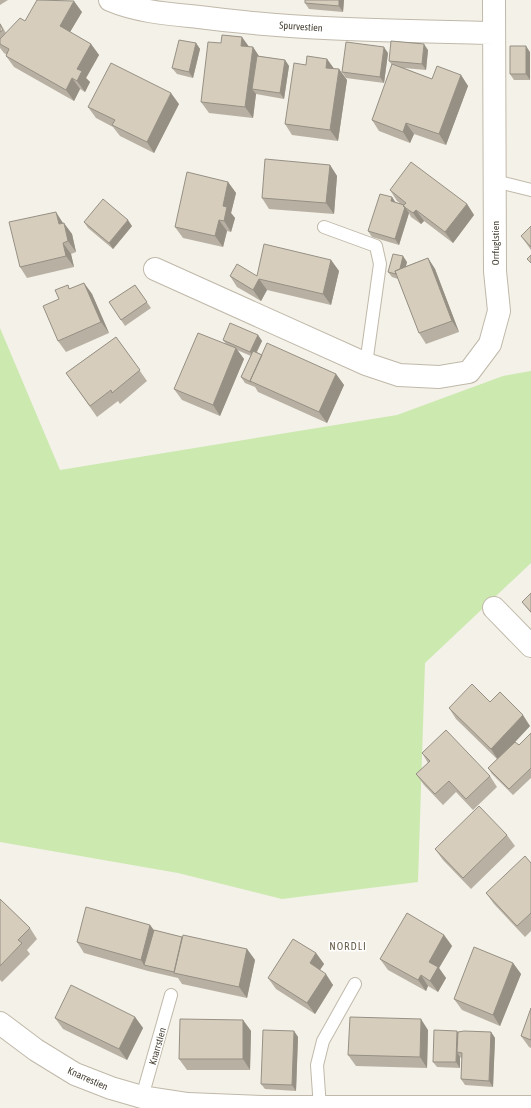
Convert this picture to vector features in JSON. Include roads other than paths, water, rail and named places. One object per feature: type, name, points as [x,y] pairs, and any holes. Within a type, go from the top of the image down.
[{"type":"street","name":"Spurvestien","points":[[110,0],[121,5],[157,12],[224,21],[382,31],[494,33]]},
{"type":"street","name":"Orrfuglstien","points":[[155,269],[366,364],[399,375],[439,377],[469,372],[490,344],[499,311],[495,271],[494,0]]},
{"type":"street","points":[[494,608],[531,646]]},
{"type":"street","name":"Knarrestien","points":[[0,1024],[36,1050],[75,1074],[111,1088],[142,1097],[188,1106],[320,1108],[531,1107]]},
{"type":"lane","points":[[495,181],[531,190]]},
{"type":"lane","points":[[324,227],[376,246],[380,264],[366,364]]},
{"type":"lane","points":[[320,1108],[317,1064],[323,1041],[355,984]]},
{"type":"lane","name":"Knarrstien","points":[[142,1097],[171,995]]},
{"type":"district","name":"NORDLI","points":[[348,946]]}]
